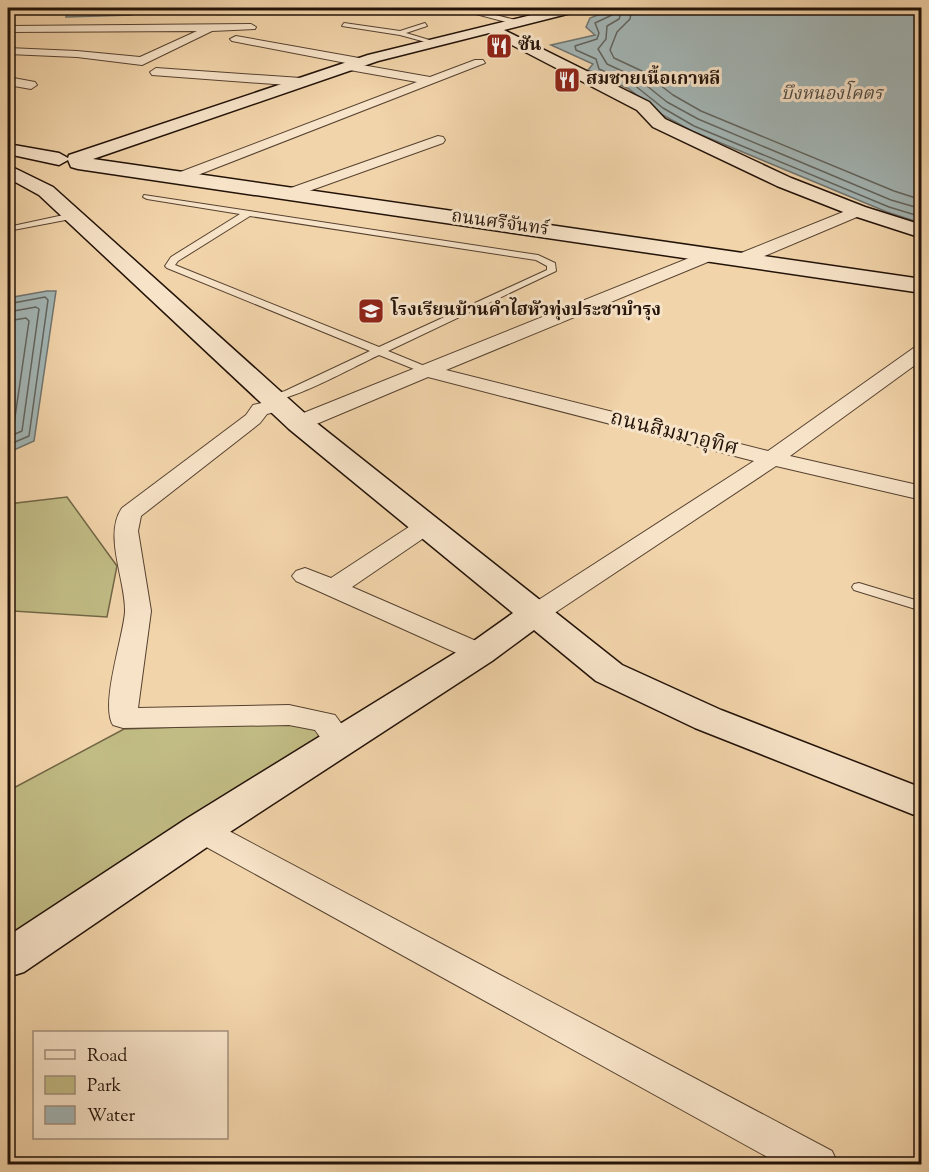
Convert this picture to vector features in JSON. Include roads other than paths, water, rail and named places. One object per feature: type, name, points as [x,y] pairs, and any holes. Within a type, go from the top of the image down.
[{"type":"street","points":[[458,8],[518,22]]},
{"type":"street","points":[[574,8],[353,64],[54,172],[73,216],[284,409],[609,672],[708,719],[921,804]]},
{"type":"street","points":[[8,29],[54,30],[123,42],[142,61],[214,27]]},
{"type":"street","points":[[8,51],[46,52],[214,27],[250,27]]},
{"type":"street","points":[[491,28],[643,106],[659,123],[706,147],[784,182],[858,211],[921,232]]},
{"type":"street","points":[[46,52],[54,30]]},
{"type":"street","points":[[236,39],[430,81]]},
{"type":"street","points":[[180,177],[479,63]]},
{"type":"street","points":[[156,72],[301,82]]},
{"type":"street","points":[[8,81],[31,85]]},
{"type":"street","points":[[290,193],[438,140]]},
{"type":"street","name":"ถนนศรีจันทร์","points":[[8,150],[54,172],[118,168],[921,286]]},
{"type":"street","points":[[742,259],[858,211]]},
{"type":"street","points":[[339,741],[325,722],[289,715],[123,718],[138,611],[126,531],[130,513],[254,419],[260,409],[284,409],[428,371],[709,255]]},
{"type":"street","points":[[8,959],[201,830],[480,653],[535,614],[772,459],[921,351]]},
{"type":"street","name":"ถนนสิมมาอุทิศ","points":[[428,371],[772,459],[921,493]]},
{"type":"street","points":[[333,588],[426,526]]},
{"type":"street","points":[[305,576],[480,653]]},
{"type":"street","points":[[201,830],[818,1164]]},
{"type":"lane","points":[[344,25],[400,33],[433,42]]},
{"type":"lane","points":[[400,33],[425,25]]},
{"type":"lane","points":[[147,197],[537,258],[552,266],[551,271],[289,393],[284,409]]},
{"type":"lane","points":[[248,213],[174,259],[170,266],[428,371]]},
{"type":"lane","points":[[8,229],[73,216]]},
{"type":"lane","points":[[859,588],[921,607]]},
{"type":"water","points":[[69,8],[132,8],[132,15],[66,17]]},
{"type":"water","name":"บึงหนองโคตร","points":[[616,8],[921,8],[921,223],[887,212],[692,131],[659,113],[629,89],[588,70],[593,64],[551,45],[595,35],[586,27],[590,18]]},
{"type":"water","points":[[56,291],[34,441],[14,450],[8,450],[8,298]]},
{"type":"place","name":"ซัน","points":[[499,46]]},
{"type":"place","name":"สมชายเนื้อเกาหลี","points":[[567,80]]},
{"type":"place","name":"โรงเรียนบ้านคำไฮหัวทุ่งประชาบำรุง","points":[[371,311]]}]
